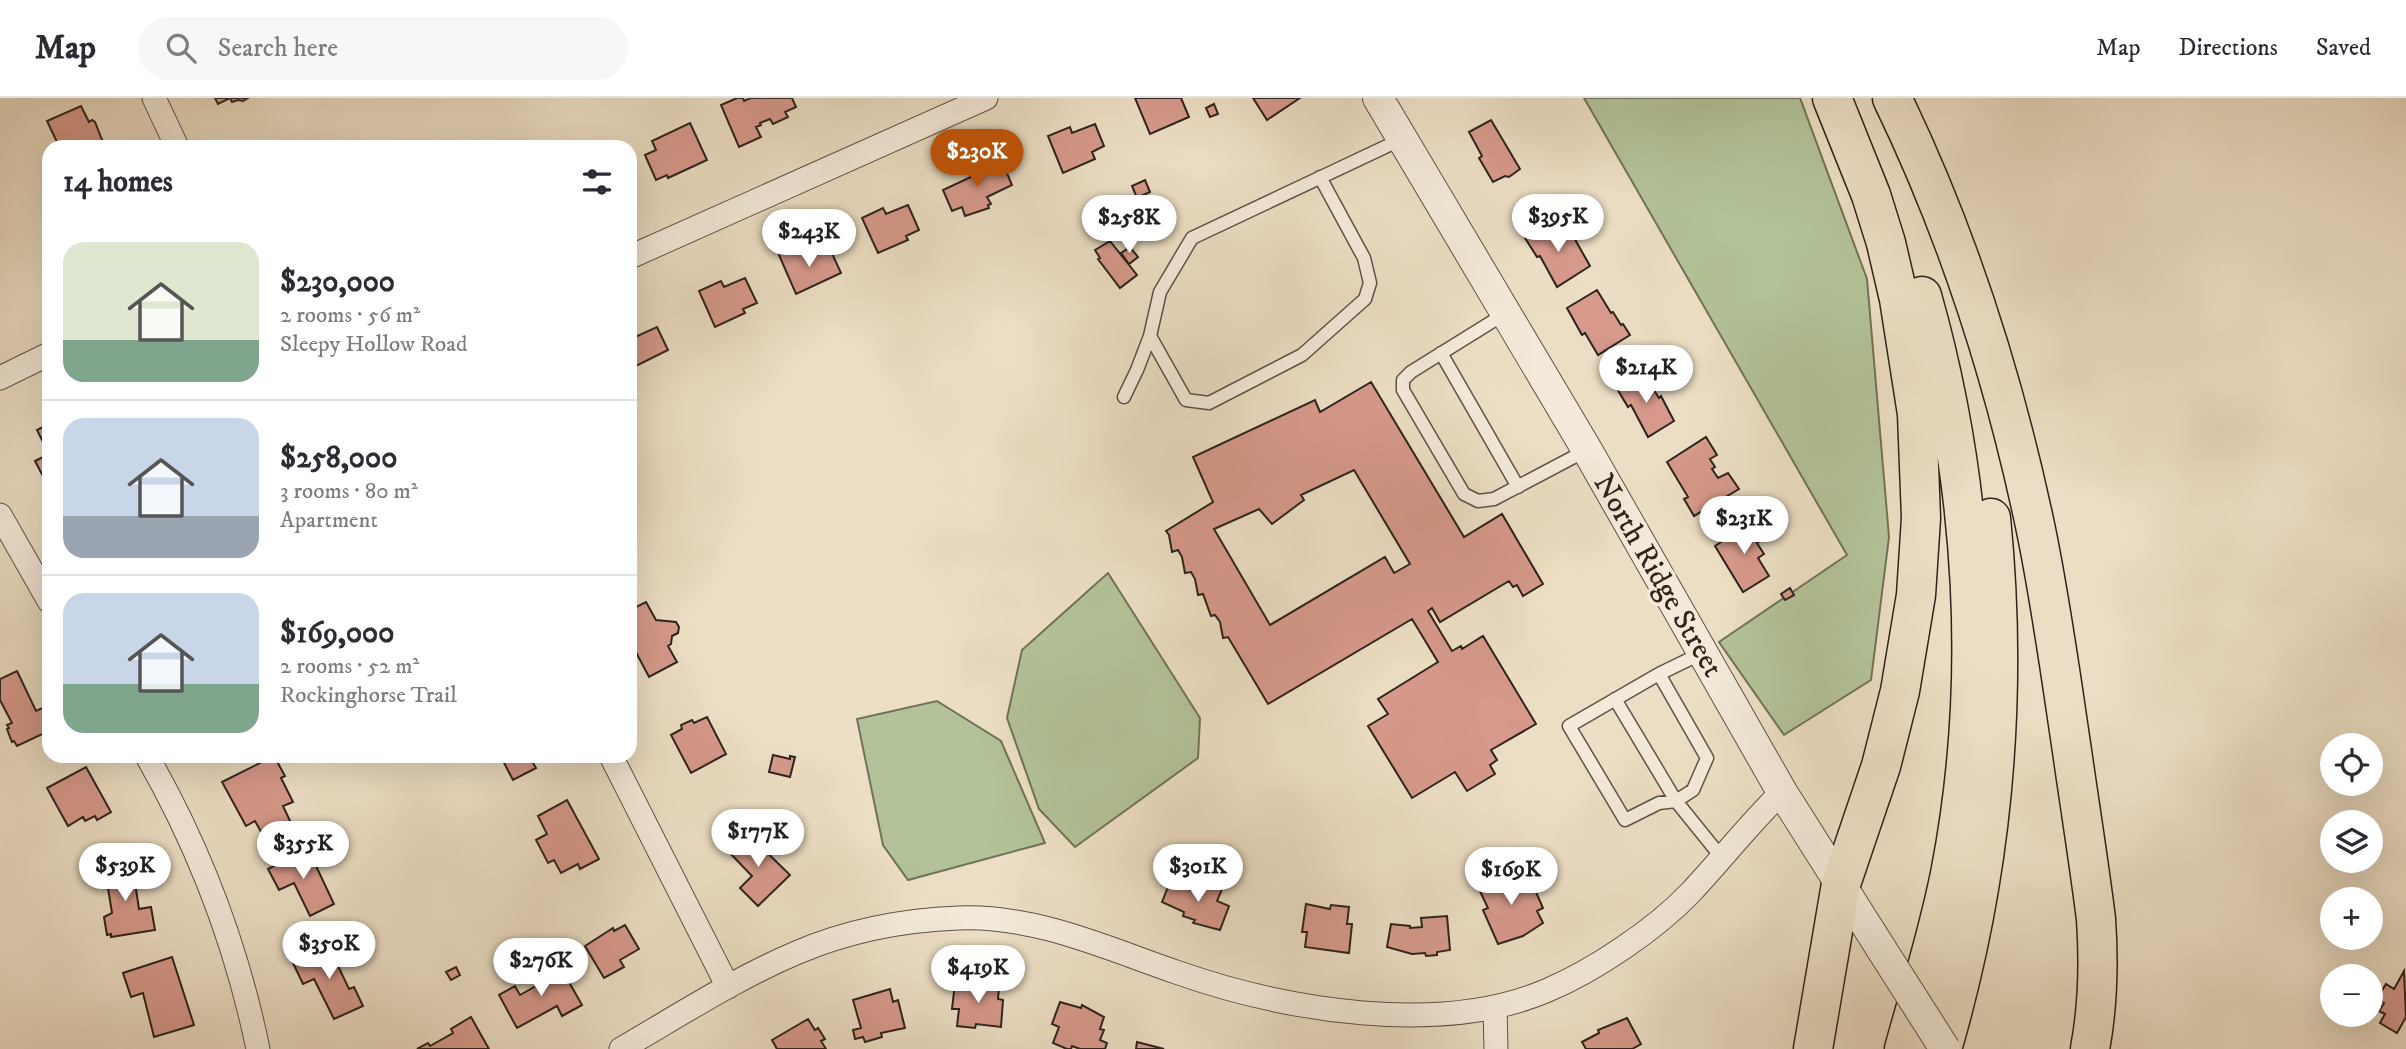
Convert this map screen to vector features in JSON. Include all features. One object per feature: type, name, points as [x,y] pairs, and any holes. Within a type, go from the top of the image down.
[{"type":"highway","points":[[1813,1049],[1840,884],[1877,778],[1900,691],[1916,595],[1921,493],[1914,387],[1892,268],[1871,195],[1832,98]]},
{"type":"highway","points":[[1847,98],[1895,213],[1933,338],[1956,445],[1968,552],[1971,624],[1969,697],[1961,804],[1942,911],[1904,1049]]},
{"type":"highway","points":[[1875,98],[1927,225],[1957,330],[1986,471],[1997,579],[1999,684],[1993,796],[1970,939],[1944,1049]]},
{"type":"highway","points":[[1892,98],[1941,211],[1976,307],[2008,416],[2036,532],[2056,640],[2096,919],[2098,986],[2090,1049]]},
{"type":"street","points":[[154,98],[174,140]]},
{"type":"street","points":[[637,254],[986,98]]},
{"type":"street","name":"North Ridge Street","points":[[1378,98],[1587,450],[1782,792],[1944,1049]]},
{"type":"street","points":[[0,378],[42,357]]},
{"type":"street","points":[[0,515],[42,589]]},
{"type":"street","points":[[151,763],[203,869],[232,951],[258,1049]]},
{"type":"street","points":[[615,763],[728,987]]},
{"type":"street","points":[[621,1049],[728,987],[796,953],[848,935],[905,923],[961,918],[1016,922],[1068,934],[1227,990],[1324,1009],[1442,1015],[1495,1007],[1547,991],[1598,964],[1648,929],[1688,895],[1756,817],[1782,792]]},
{"type":"street","points":[[1495,1007],[1496,1049]]},
{"type":"lane","points":[[1124,397],[1150,336],[1160,292],[1192,238],[1402,138]]},
{"type":"lane","points":[[1150,336],[1186,400],[1209,403],[1302,355],[1365,299],[1370,283],[1364,258],[1320,177]]},
{"type":"lane","points":[[1507,313],[1411,372],[1404,380],[1403,390],[1464,494],[1478,501],[1494,499],[1587,450]]},
{"type":"lane","points":[[1441,354],[1518,487]]},
{"type":"lane","points":[[1659,674],[1707,758],[1693,790],[1676,801],[1659,803],[1625,820],[1569,726],[1659,674],[1703,653]]},
{"type":"lane","points":[[1615,699],[1676,801],[1722,858]]},
{"type":"green space","points":[[1584,98],[1800,98],[1867,279],[1889,537],[1871,680],[1784,735],[1719,642],[1847,555]]},
{"type":"green space","points":[[1108,573],[1200,718],[1198,758],[1075,847],[1039,809],[1007,718],[1022,650]]},
{"type":"green space","points":[[937,701],[1001,741],[1045,843],[908,880],[883,845],[857,719]]},
{"type":"building","points":[[215,98],[230,98],[218,104]]},
{"type":"building","points":[[230,98],[248,98],[232,102]]},
{"type":"building","points":[[743,98],[744,101],[751,98],[792,98],[796,107],[785,112],[788,117],[773,124],[770,119],[760,123],[761,125],[756,127],[761,137],[739,147],[721,105]]},
{"type":"building","points":[[1135,98],[1181,98],[1189,117],[1150,134]]},
{"type":"building","points":[[1253,98],[1300,98],[1267,120]]},
{"type":"building","points":[[1214,104],[1218,114],[1210,117],[1206,108]]},
{"type":"building","points":[[81,106],[89,122],[95,122],[102,140],[56,140],[47,121]]},
{"type":"building","points":[[1491,120],[1520,169],[1509,177],[1505,176],[1493,182],[1479,158],[1482,156],[1469,132]]},
{"type":"building","points":[[690,123],[707,160],[668,178],[667,175],[656,180],[645,155],[656,150],[652,141]]},
{"type":"building","points":[[1095,124],[1104,146],[1092,152],[1095,159],[1063,173],[1048,136],[1070,127],[1072,133]]},
{"type":"building","points":[[978,164],[981,172],[1003,164],[1012,185],[987,197],[991,204],[988,205],[989,208],[965,216],[962,207],[952,211],[943,190],[973,176],[969,167]]},
{"type":"building","points":[[1145,180],[1150,192],[1137,198],[1132,186]]},
{"type":"building","points":[[908,205],[919,230],[906,236],[908,240],[878,253],[862,218],[883,208],[886,214]]},
{"type":"building","points":[[1553,224],[1562,239],[1572,234],[1590,266],[1557,287],[1540,256],[1537,257],[1525,238]]},
{"type":"building","points":[[1110,241],[1137,275],[1120,288],[1098,259],[1100,258],[1095,250]]},
{"type":"building","points":[[799,246],[806,260],[830,249],[841,273],[796,294],[779,255]]},
{"type":"building","points":[[1130,247],[1138,257],[1129,264],[1121,253]]},
{"type":"building","points":[[745,278],[757,303],[743,309],[745,313],[715,327],[699,291],[721,281],[724,287]]},
{"type":"building","points":[[1597,290],[1611,313],[1613,312],[1630,335],[1598,355],[1585,333],[1582,335],[1567,308]]},
{"type":"building","points":[[657,327],[668,350],[637,366],[637,336]]},
{"type":"building","points":[[1643,373],[1659,398],[1661,396],[1674,421],[1648,437],[1631,405],[1628,407],[1616,387]]},
{"type":"building","points":[[1371,382],[1464,537],[1502,514],[1543,584],[1523,596],[1517,585],[1513,587],[1509,581],[1440,622],[1432,608],[1428,611],[1452,651],[1461,646],[1462,649],[1483,636],[1536,724],[1491,750],[1497,760],[1490,765],[1495,774],[1467,791],[1455,772],[1412,798],[1368,726],[1388,714],[1378,699],[1438,662],[1412,619],[1268,704],[1228,637],[1223,638],[1220,622],[1215,615],[1211,616],[1203,594],[1198,595],[1191,572],[1185,573],[1178,550],[1172,552],[1166,531],[1213,502],[1193,457],[1315,400],[1320,412]],"holes":[[[1354,470],[1410,564],[1394,573],[1385,557],[1270,625],[1214,529],[1259,509],[1272,524],[1304,500],[1301,495]]]},
{"type":"building","points":[[42,428],[42,440],[37,430]]},
{"type":"building","points":[[1706,437],[1717,455],[1710,459],[1715,467],[1712,469],[1718,478],[1728,473],[1739,489],[1694,516],[1684,499],[1688,497],[1667,462]]},
{"type":"building","points":[[42,458],[42,474],[35,461]]},
{"type":"building","points":[[1752,521],[1764,539],[1757,543],[1764,554],[1758,558],[1769,576],[1743,592],[1715,546]]},
{"type":"building","points":[[1790,588],[1794,595],[1785,600],[1781,594]]},
{"type":"building","points":[[646,602],[656,620],[676,622],[679,627],[678,633],[672,636],[668,646],[677,662],[649,677],[637,654],[637,606]]},
{"type":"building","points":[[17,671],[36,711],[42,708],[42,734],[17,746],[12,742],[7,725],[12,723],[0,700],[0,679]]},
{"type":"building","points":[[707,717],[726,754],[691,773],[671,735],[682,729],[681,725]]},
{"type":"building","points":[[773,755],[790,759],[790,756],[795,757],[790,777],[769,772]]},
{"type":"building","points":[[260,763],[278,763],[285,776],[281,778],[293,802],[283,806],[291,823],[264,837],[255,821],[246,826],[222,782]]},
{"type":"building","points":[[504,763],[533,763],[536,768],[513,780]]},
{"type":"building","points":[[86,767],[111,812],[97,820],[95,816],[85,821],[83,817],[68,826],[47,788]]},
{"type":"building","points":[[567,800],[599,859],[580,869],[578,864],[561,873],[554,860],[548,863],[536,840],[547,834],[538,816]]},
{"type":"building","points":[[746,832],[790,875],[758,906],[740,888],[752,876],[727,850]]},
{"type":"building","points":[[308,849],[334,904],[310,916],[294,883],[279,890],[268,869]]},
{"type":"building","points":[[132,863],[139,909],[151,907],[155,930],[111,937],[111,934],[107,935],[104,917],[112,913],[101,868]]},
{"type":"building","points":[[1520,874],[1526,885],[1532,883],[1543,908],[1537,911],[1543,923],[1523,936],[1498,944],[1483,910],[1488,908],[1477,885],[1496,877]]},
{"type":"building","points":[[1201,880],[1222,889],[1217,901],[1229,906],[1220,930],[1193,923],[1195,920],[1183,916],[1184,912],[1162,902],[1170,882],[1196,892]]},
{"type":"building","points":[[1306,904],[1330,909],[1331,905],[1349,907],[1347,924],[1352,924],[1349,953],[1305,947],[1307,932],[1302,932]]},
{"type":"building","points":[[1447,916],[1450,950],[1426,956],[1425,953],[1412,954],[1387,947],[1391,924],[1410,928],[1422,927],[1421,918]]},
{"type":"building","points":[[625,925],[639,949],[620,960],[624,967],[604,978],[585,946],[613,928],[614,931]]},
{"type":"building","points":[[332,944],[342,964],[338,966],[349,989],[354,987],[363,1006],[334,1019],[314,979],[303,984],[293,963]]},
{"type":"building","points":[[172,957],[194,1025],[154,1037],[143,993],[131,997],[123,973]]},
{"type":"building","points":[[560,966],[582,1005],[562,1016],[557,1006],[517,1028],[499,995],[515,986],[520,995],[543,982],[540,977]]},
{"type":"building","points":[[456,967],[460,975],[451,980],[446,972]]},
{"type":"building","points":[[2404,971],[2406,1017],[2397,1033],[2383,1025],[2383,989],[2386,984],[2394,989]]},
{"type":"building","points":[[975,981],[999,988],[998,999],[1003,1000],[1001,1027],[976,1024],[975,1028],[957,1026],[959,1009],[952,1009],[955,983],[974,985]]},
{"type":"building","points":[[890,989],[893,1002],[898,1000],[905,1028],[881,1033],[882,1037],[865,1042],[863,1037],[855,1039],[853,1030],[861,1028],[853,1000]]},
{"type":"building","points":[[1060,1002],[1081,1008],[1082,1005],[1104,1017],[1100,1029],[1104,1030],[1100,1040],[1107,1043],[1105,1049],[1080,1049],[1072,1046],[1067,1049],[1053,1043],[1059,1027],[1052,1024]]},
{"type":"building","points":[[471,1017],[489,1049],[417,1049],[428,1043],[430,1046],[453,1033],[451,1029]]},
{"type":"building","points":[[1627,1018],[1641,1044],[1632,1049],[1586,1049],[1582,1042],[1599,1033],[1598,1030]]},
{"type":"building","points":[[808,1019],[825,1039],[821,1041],[826,1049],[777,1049],[772,1040]]},
{"type":"building","points":[[1137,1042],[1164,1049],[1136,1049]]}]
